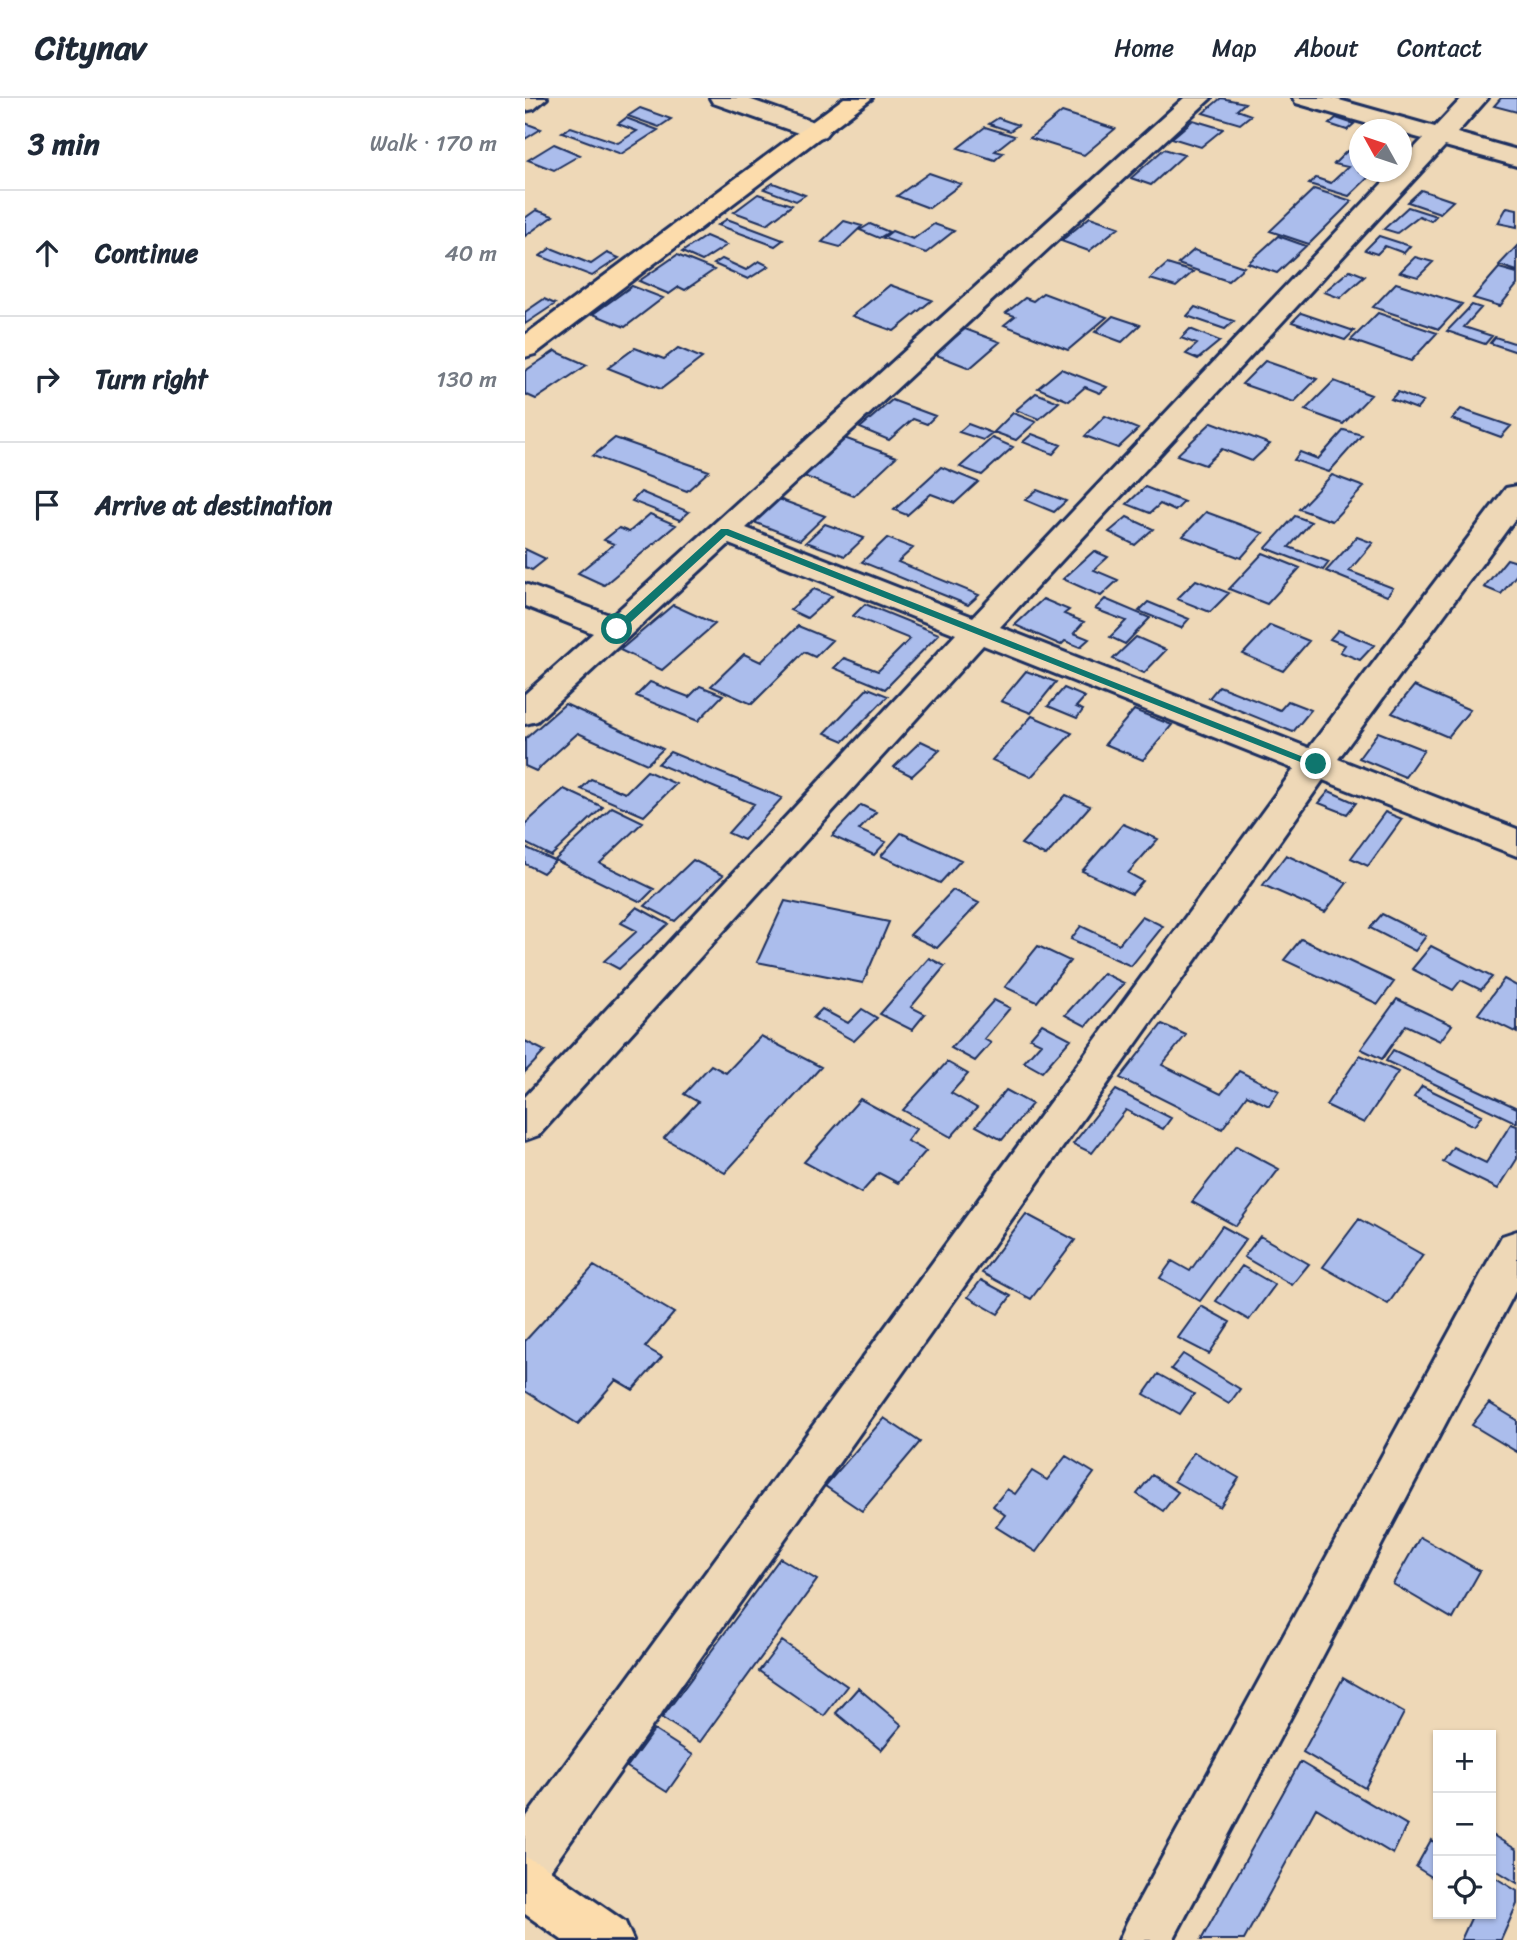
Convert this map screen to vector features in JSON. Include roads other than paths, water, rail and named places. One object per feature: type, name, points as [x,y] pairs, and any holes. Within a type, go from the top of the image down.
[{"type":"main road","points":[[525,348],[860,98]]},
{"type":"main road","points":[[525,1883],[607,1940]]},
{"type":"street","points":[[525,104],[534,98]]},
{"type":"street","points":[[722,98],[817,131]]},
{"type":"street","points":[[525,713],[1199,98]]},
{"type":"street","points":[[1305,98],[1517,158]]},
{"type":"street","points":[[525,1125],[978,631],[1476,98]]},
{"type":"street","points":[[525,1862],[1316,764],[1517,495]]},
{"type":"street","points":[[724,531],[1517,844]]},
{"type":"street","points":[[525,594],[617,629]]},
{"type":"street","points":[[1145,1940],[1517,1248]]}]
